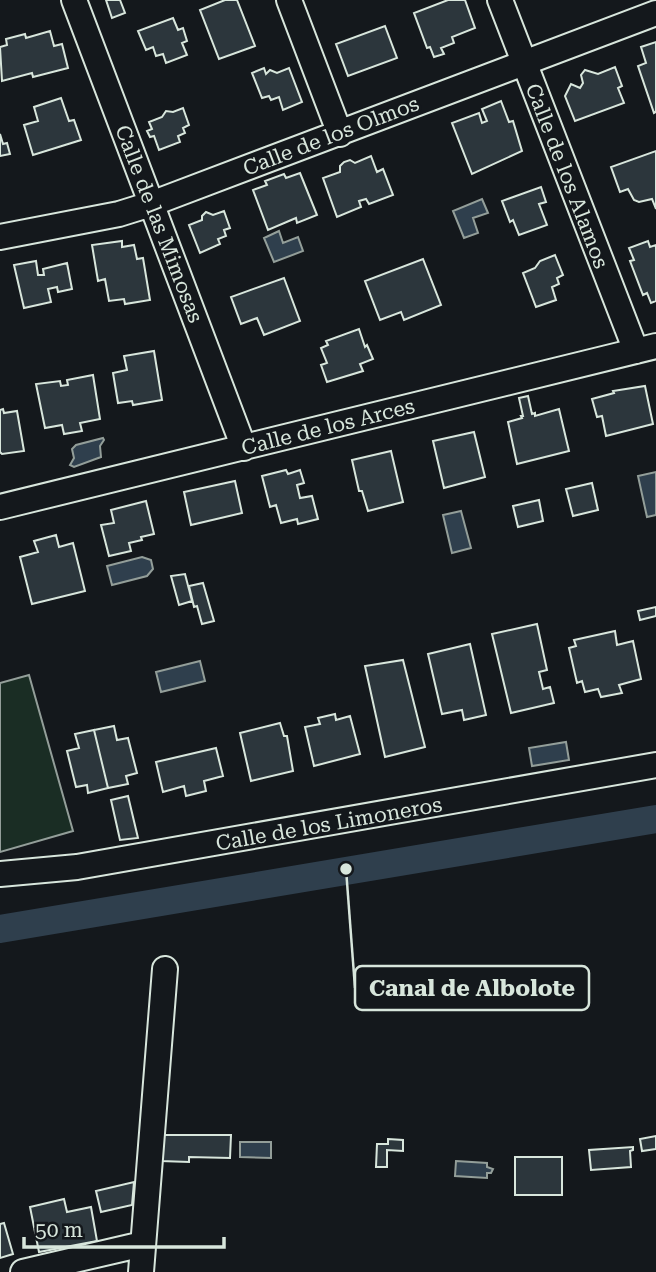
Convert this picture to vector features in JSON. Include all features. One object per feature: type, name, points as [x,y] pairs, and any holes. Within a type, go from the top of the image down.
[{"type":"street","name":"Calle de las Mimosas","points":[[74,0],[244,448]]},
{"type":"street","points":[[289,0],[340,134]]},
{"type":"street","name":"Calle de los Alamos","points":[[500,0],[646,348]]},
{"type":"street","name":"Calle de los Olmos","points":[[0,237],[119,214],[151,204],[656,13]]},
{"type":"street","name":"Calle de los Arces","points":[[0,507],[646,348]]},
{"type":"street","name":"Calle de los Limoneros","points":[[0,874],[77,867],[656,765]]},
{"type":"street","points":[[141,1272],[158,1034],[166,968]]},
{"type":"street","points":[[23,1272],[143,1244]]},
{"type":"green space","points":[[29,675],[73,831],[0,852],[0,683]]},
{"type":"water","points":[[482,199],[488,213],[473,218],[478,233],[464,238],[453,211]]},
{"type":"water","points":[[279,231],[283,243],[298,237],[303,251],[274,262],[264,238]]},
{"type":"water","points":[[103,438],[100,446],[101,457],[74,467],[70,465],[74,458],[72,449],[76,445]]},
{"type":"water","points":[[656,472],[656,515],[647,517],[638,476]]},
{"type":"water","points":[[461,511],[471,548],[452,553],[443,515]]},
{"type":"water","points":[[142,557],[151,560],[153,569],[147,576],[112,585],[107,566]]},
{"type":"water","points":[[200,661],[205,681],[161,692],[156,672]]},
{"type":"water","points":[[566,742],[569,760],[532,766],[529,748]]},
{"type":"water","points":[[240,1142],[271,1142],[271,1158],[240,1157]]},
{"type":"water","points":[[456,1161],[487,1163],[487,1167],[493,1169],[491,1173],[487,1173],[487,1178],[455,1176]]},
{"type":"building","points":[[106,0],[120,0],[125,13],[112,18]]},
{"type":"building","points":[[225,0],[237,0],[255,46],[219,59],[200,10]]},
{"type":"building","points":[[448,0],[465,0],[475,28],[452,37],[454,43],[441,48],[444,54],[434,57],[430,47],[427,48],[414,13]]},
{"type":"building","points":[[173,18],[178,30],[183,28],[187,41],[182,43],[187,55],[166,63],[163,54],[156,56],[153,47],[146,50],[138,31]]},
{"type":"building","points":[[385,26],[397,58],[348,76],[336,44]]},
{"type":"building","points":[[50,31],[54,46],[62,44],[68,68],[2,81],[0,47],[7,45],[6,39],[25,34],[26,38]]},
{"type":"building","points":[[656,42],[654,113],[638,66],[646,63],[641,47]]},
{"type":"building","points":[[615,67],[622,86],[618,88],[624,103],[575,121],[565,96],[571,84],[580,88],[583,83],[581,75],[585,70],[598,74]]},
{"type":"building","points":[[264,68],[266,74],[270,70],[277,73],[289,68],[302,102],[283,110],[279,97],[271,100],[269,96],[262,98],[252,73]]},
{"type":"building","points":[[61,98],[69,121],[74,120],[81,140],[33,155],[24,125],[38,121],[34,107]]},
{"type":"building","points":[[501,101],[509,122],[513,121],[522,151],[472,174],[452,123],[479,113],[482,123],[487,121],[482,109]]},
{"type":"building","points":[[183,108],[189,125],[183,128],[185,133],[178,136],[180,142],[159,150],[154,136],[150,137],[147,131],[152,129],[149,122],[162,117],[166,111],[173,112]]},
{"type":"building","points":[[0,134],[3,144],[7,143],[10,154],[0,156]]},
{"type":"building","points":[[656,151],[656,209],[652,199],[639,202],[634,200],[628,189],[620,192],[611,167]]},
{"type":"building","points":[[371,156],[377,172],[383,169],[393,195],[369,204],[366,199],[359,201],[361,207],[337,217],[323,178],[340,172],[340,166],[344,162],[350,160],[355,163]]},
{"type":"building","points":[[300,173],[317,215],[297,223],[296,218],[268,230],[253,190],[267,185],[265,181],[284,174],[286,178]]},
{"type":"building","points":[[541,187],[546,202],[539,204],[547,225],[519,235],[513,220],[510,222],[502,201]]},
{"type":"building","points":[[224,211],[230,228],[224,230],[226,236],[218,239],[220,244],[200,253],[189,225],[202,220],[206,212],[213,215]]},
{"type":"building","points":[[122,241],[122,247],[134,245],[137,259],[143,258],[150,300],[125,304],[124,299],[109,301],[105,279],[98,281],[92,245]]},
{"type":"building","points":[[648,241],[650,247],[656,245],[656,301],[651,303],[647,293],[643,295],[630,261],[634,260],[629,248]]},
{"type":"building","points":[[555,255],[563,275],[557,278],[559,284],[552,287],[556,300],[536,307],[523,273],[535,268],[540,261]]},
{"type":"building","points":[[423,259],[441,305],[404,320],[401,312],[380,320],[365,281]]},
{"type":"building","points":[[36,261],[38,275],[44,275],[43,269],[67,263],[72,289],[58,292],[57,287],[48,289],[51,302],[24,308],[14,265]]},
{"type":"building","points":[[284,278],[300,321],[264,335],[257,318],[241,324],[231,297]]},
{"type":"building","points":[[359,329],[365,347],[367,345],[373,359],[360,364],[363,371],[327,382],[321,365],[327,363],[321,348],[328,345],[326,341]]},
{"type":"building","points":[[154,351],[162,400],[133,405],[132,401],[118,403],[113,373],[127,370],[124,356]]},
{"type":"building","points":[[93,375],[100,419],[80,423],[82,431],[64,434],[62,425],[45,428],[36,384],[60,381],[61,386],[68,385],[67,380]]},
{"type":"building","points":[[645,386],[653,424],[606,436],[602,416],[597,417],[592,399],[614,393],[613,391]]},
{"type":"building","points":[[528,396],[532,414],[535,413],[535,416],[559,409],[569,451],[517,464],[508,422],[522,418],[519,398]]},
{"type":"building","points":[[3,409],[4,413],[17,411],[24,451],[0,452],[0,410]]},
{"type":"building","points":[[474,432],[485,477],[444,488],[433,441]]},
{"type":"building","points":[[391,451],[403,502],[368,511],[362,491],[359,491],[352,460]]},
{"type":"building","points":[[286,470],[288,474],[300,470],[304,483],[297,485],[300,498],[312,496],[318,519],[298,524],[297,519],[281,523],[276,505],[270,507],[262,476]]},
{"type":"building","points":[[235,481],[242,513],[191,525],[184,492]]},
{"type":"building","points":[[592,483],[598,510],[573,516],[566,489]]},
{"type":"building","points":[[539,500],[543,521],[518,527],[513,506]]},
{"type":"building","points":[[146,501],[154,534],[129,543],[131,551],[109,556],[101,525],[114,523],[111,510]]},
{"type":"building","points":[[56,535],[59,547],[73,543],[85,591],[32,604],[20,557],[38,552],[34,541]]},
{"type":"building","points":[[185,574],[192,601],[179,605],[171,576]]},
{"type":"building","points":[[203,583],[214,621],[202,624],[189,586]]},
{"type":"building","points":[[656,607],[656,616],[640,620],[638,611]]},
{"type":"building","points":[[537,624],[547,670],[539,672],[543,689],[550,687],[554,703],[511,713],[492,634]]},
{"type":"building","points":[[615,631],[617,645],[633,641],[641,679],[619,685],[622,693],[601,697],[598,689],[585,692],[582,681],[577,683],[569,648],[576,646],[574,640]]},
{"type":"building","points":[[470,644],[486,715],[464,720],[462,710],[442,714],[428,654]]},
{"type":"building","points":[[403,660],[425,747],[385,757],[365,666]]},
{"type":"building","points":[[335,714],[336,720],[350,716],[360,754],[314,766],[305,727],[320,724],[318,718]]},
{"type":"building","points":[[280,723],[284,736],[287,736],[293,771],[251,781],[240,733]]},
{"type":"building","points":[[114,726],[117,740],[128,738],[137,773],[126,776],[128,784],[108,788],[94,730]]},
{"type":"building","points":[[94,730],[108,788],[88,793],[87,785],[76,787],[67,751],[79,748],[75,734]]},
{"type":"building","points":[[216,748],[223,776],[204,781],[206,791],[186,796],[184,786],[163,792],[156,762]]},
{"type":"building","points":[[128,796],[138,838],[120,840],[111,800]]},
{"type":"building","points":[[162,1135],[231,1135],[230,1158],[189,1157],[189,1162],[161,1161]]},
{"type":"building","points":[[656,1136],[656,1149],[642,1151],[640,1139]]},
{"type":"building","points":[[388,1139],[403,1140],[403,1151],[387,1150],[387,1167],[376,1167],[377,1144],[388,1144]]},
{"type":"building","points":[[633,1147],[630,1151],[631,1167],[591,1170],[589,1150]]},
{"type":"building","points":[[515,1157],[562,1157],[562,1195],[515,1195]]},
{"type":"building","points":[[134,1182],[132,1205],[101,1212],[96,1191]]},
{"type":"building","points":[[64,1199],[67,1212],[91,1207],[97,1241],[39,1252],[30,1207]]},
{"type":"building","points":[[4,1223],[13,1254],[0,1258],[0,1224]]},
{"type":"waterway","points":[[0,929],[656,819]]},
{"type":"place","name":"Canal de Albolote","points":[[346,869]]}]
